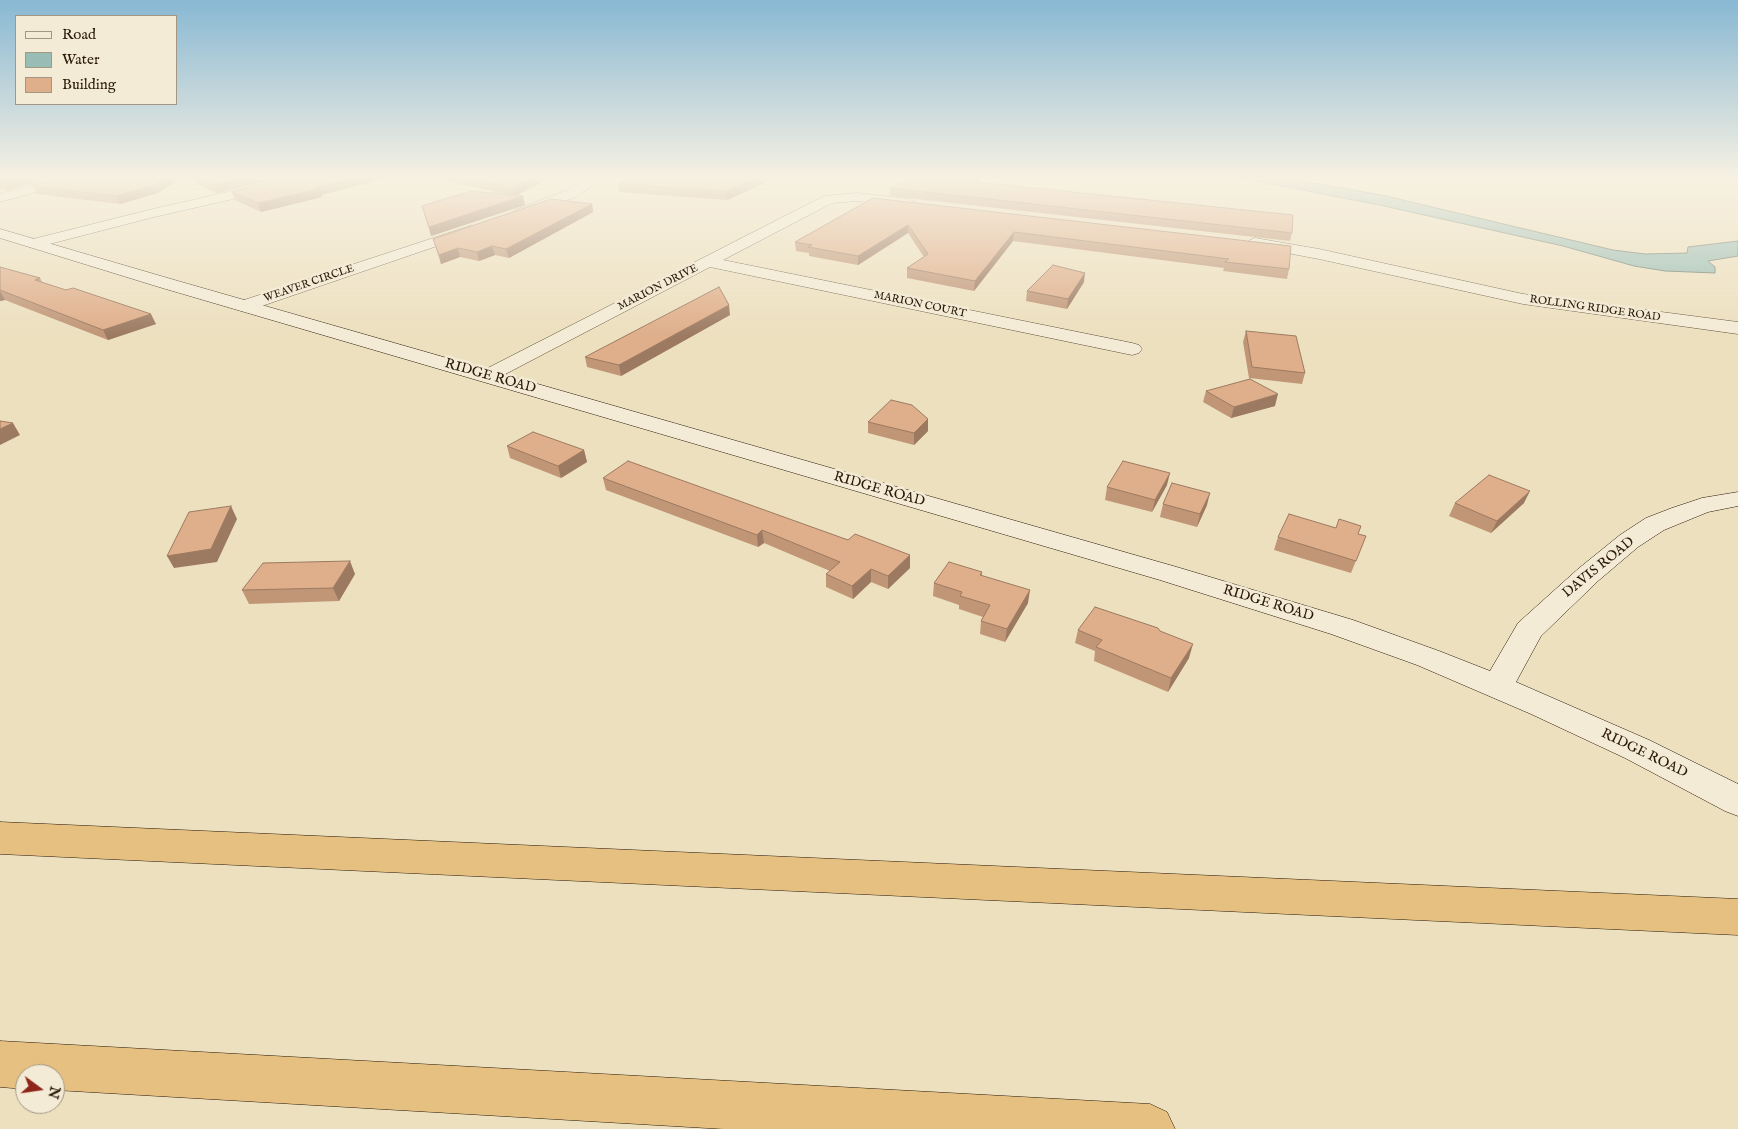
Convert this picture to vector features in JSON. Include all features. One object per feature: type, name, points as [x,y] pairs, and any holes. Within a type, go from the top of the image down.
[{"type":"highway","points":[[0,838],[1738,917]]},
{"type":"highway","points":[[0,1064],[1150,1129]]},
{"type":"street","points":[[34,243],[83,231]]},
{"type":"street","name":"WEAVER CIRCLE","points":[[244,306],[468,231]]},
{"type":"street","name":"MARION DRIVE","points":[[487,376],[769,231]]},
{"type":"street","name":"RIDGE ROAD","points":[[0,233],[244,306],[1242,596],[1369,636],[1498,686],[1637,750],[1738,802]]},
{"type":"street","name":"ROLLING RIDGE ROAD","points":[[1238,241],[1293,248],[1452,285],[1554,304],[1738,328]]},
{"type":"street","name":"MARION COURT","points":[[708,262],[1132,349]]},
{"type":"street","name":"DAVIS ROAD","points":[[1498,686],[1528,630],[1588,575],[1629,541],[1655,524],[1681,513],[1702,506],[1738,499]]},
{"type":"water","points":[[1494,231],[1532,231],[1613,250],[1645,254],[1687,253],[1688,247],[1738,241],[1738,256],[1708,261],[1715,267],[1715,273],[1665,271],[1634,266],[1563,246]]},
{"type":"building","points":[[458,231],[541,231],[506,249],[492,246],[477,252],[458,248],[439,255],[433,239]]},
{"type":"building","points":[[815,231],[899,231],[858,256],[808,247],[812,245],[795,242]]},
{"type":"building","points":[[912,231],[1158,231],[1291,246],[1289,269],[1225,262],[1229,259],[1014,232],[975,281],[907,268],[928,254]]},
{"type":"building","points":[[1271,231],[1292,231],[1292,233]]},
{"type":"building","points":[[1053,265],[1085,273],[1068,299],[1027,291]]},
{"type":"building","points":[[0,267],[40,278],[35,280],[66,290],[73,288],[151,314],[103,330],[0,290]]},
{"type":"building","points":[[719,287],[729,305],[619,365],[585,357]]},
{"type":"building","points":[[1246,331],[1296,336],[1305,373],[1252,367]]},
{"type":"building","points":[[1250,379],[1278,394],[1234,407],[1206,391]]},
{"type":"building","points":[[891,400],[912,405],[928,419],[914,433],[868,422]]},
{"type":"building","points":[[0,421],[13,423],[0,429]]},
{"type":"building","points":[[533,432],[584,450],[558,466],[507,446]]},
{"type":"building","points":[[628,461],[848,540],[855,534],[910,555],[888,576],[871,569],[852,586],[826,574],[840,562],[762,530],[757,535],[603,478]]},
{"type":"building","points":[[1123,461],[1170,473],[1155,500],[1107,487]]},
{"type":"building","points":[[1489,475],[1530,491],[1497,521],[1455,503]]},
{"type":"building","points":[[1172,483],[1210,493],[1200,514],[1163,504]]},
{"type":"building","points":[[231,506],[211,549],[167,556],[189,512]]},
{"type":"building","points":[[1289,514],[1336,528],[1339,519],[1361,526],[1358,534],[1366,536],[1356,561],[1278,537]]},
{"type":"building","points":[[350,561],[333,588],[242,590],[263,563]]},
{"type":"building","points":[[949,562],[982,572],[980,575],[1030,590],[1007,629],[981,621],[990,605],[960,596],[962,592],[934,583]]},
{"type":"building","points":[[1095,607],[1158,628],[1160,631],[1193,644],[1171,678],[1096,647],[1102,640],[1078,630]]}]
